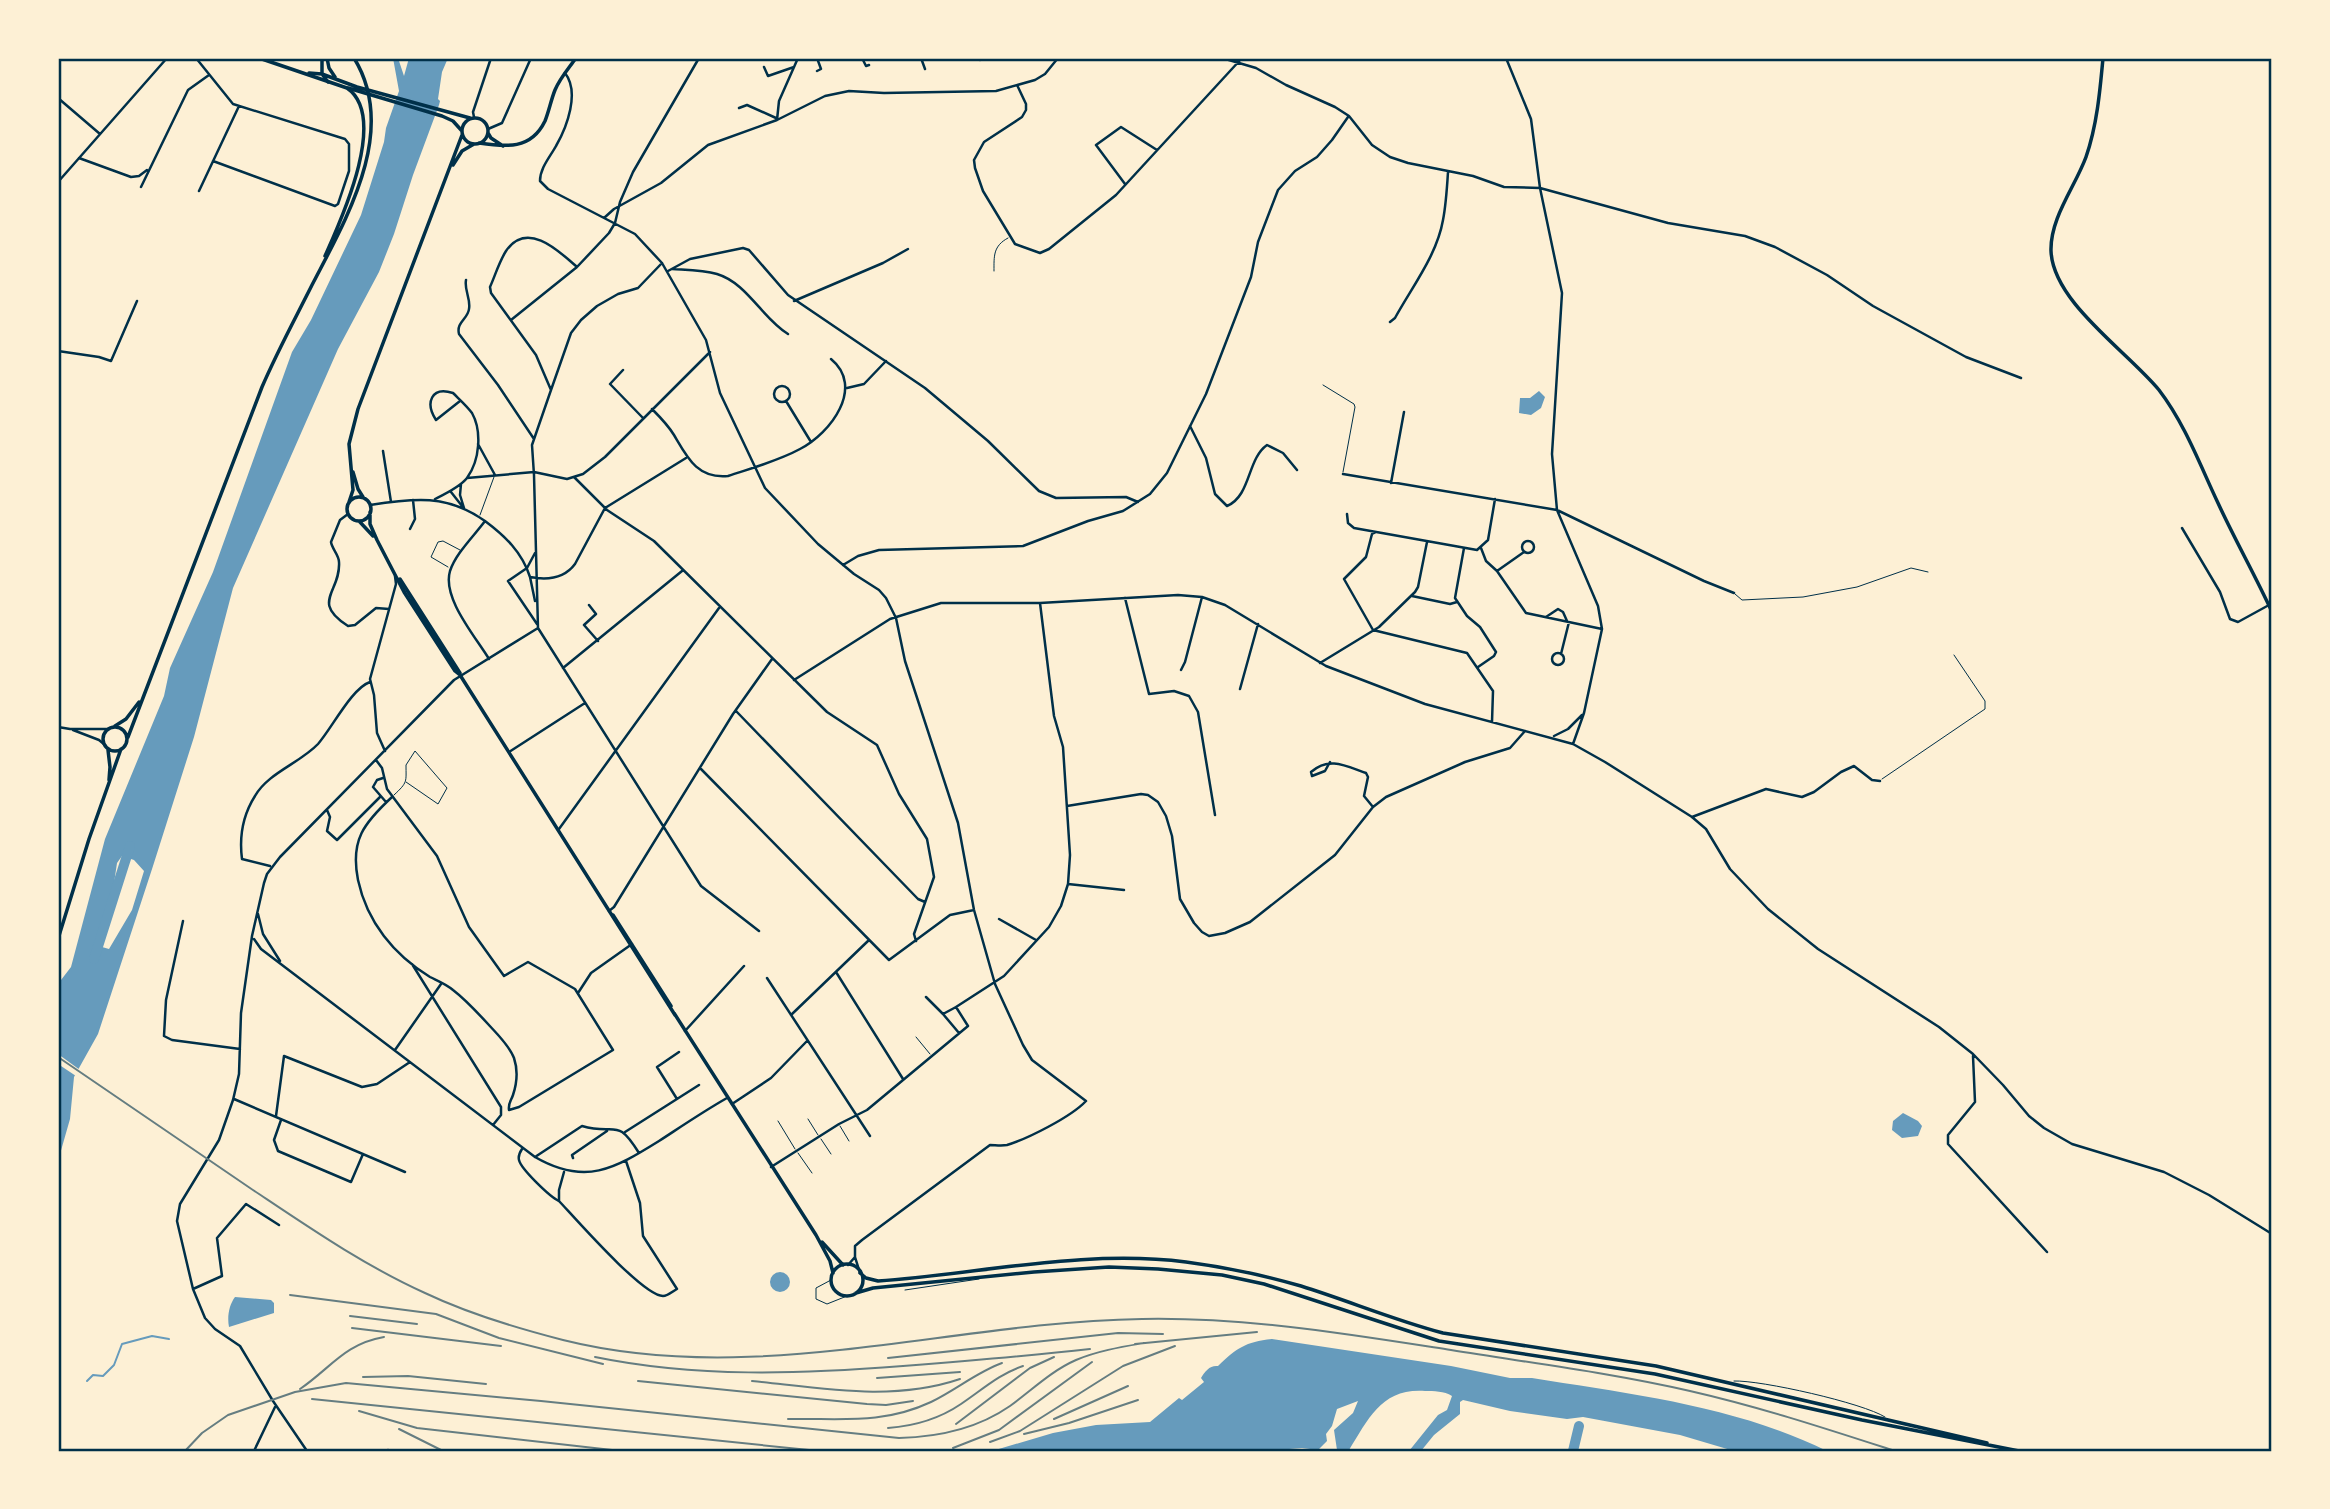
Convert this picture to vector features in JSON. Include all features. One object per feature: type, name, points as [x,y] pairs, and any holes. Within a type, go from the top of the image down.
[{"type":"main road","points":[[259,58],[309,73],[328,82],[358,89]]},
{"type":"main road","points":[[315,72],[325,58]]},
{"type":"main road","points":[[325,58],[336,79]]},
{"type":"main road","points":[[58,939],[121,749],[127,743],[262,387],[354,201],[367,152],[369,98],[365,80],[354,58]]},
{"type":"main road","points":[[437,112],[453,121],[468,142],[508,147],[523,143],[536,134],[545,121],[554,92],[576,58]]},
{"type":"main road","points":[[2103,58],[2093,133],[2053,232],[2051,251],[2054,270],[2060,285],[2071,300],[2150,380],[2170,407],[2192,445],[2271,603],[2272,612]]},
{"type":"main road","points":[[322,65],[322,74],[328,82]]},
{"type":"main road","points":[[309,73],[322,74],[328,68]]},
{"type":"main road","points":[[309,73],[322,74],[358,89],[437,112],[481,119],[489,137],[508,147]]},
{"type":"main road","points":[[316,278],[345,210],[360,154],[363,112],[357,96],[348,88]]},
{"type":"main road","points":[[377,540],[348,514],[352,490],[349,444],[358,409],[450,169],[464,123],[472,118]]},
{"type":"main road","points":[[450,169],[462,151],[485,139],[488,131]]},
{"type":"main road","points":[[350,459],[358,489],[370,505],[370,524],[394,571],[816,1235],[830,1261],[831,1280],[835,1291],[847,1296],[873,1288],[995,1275],[1109,1267],[1202,1273],[1264,1284],[1439,1340],[1655,1374],[2019,1451]]},
{"type":"main road","points":[[349,502],[355,498],[365,499]]},
{"type":"main road","points":[[358,521],[365,519],[370,512]]},
{"type":"main road","points":[[108,787],[110,767],[104,735],[108,729],[129,716],[145,691]]},
{"type":"main road","points":[[114,726],[124,730],[128,737]]},
{"type":"main road","points":[[106,747],[114,751],[121,749]]},
{"type":"main road","points":[[816,1235],[845,1265]]},
{"type":"main road","points":[[832,1273],[845,1265],[853,1266],[870,1280],[878,1282],[1059,1262],[1127,1259],[1183,1262],[1249,1273],[1301,1286],[1409,1324],[1455,1335],[1656,1366],[1973,1438],[1999,1447]]},
{"type":"main road","points":[[856,1293],[862,1284],[860,1273]]},
{"type":"street","points":[[58,182],[167,58]]},
{"type":"street","points":[[196,58],[233,104],[345,139],[349,144],[349,171],[335,206],[213,161]]},
{"type":"street","points":[[472,118],[491,58]]},
{"type":"street","points":[[488,131],[502,123],[531,58]]},
{"type":"street","points":[[511,320],[577,267],[615,223],[633,172],[699,58]]},
{"type":"street","points":[[776,119],[779,102],[798,58]]},
{"type":"street","points":[[817,58],[821,69],[817,71]]},
{"type":"street","points":[[862,58],[866,66],[869,65]]},
{"type":"street","points":[[921,58],[925,69]]},
{"type":"street","points":[[604,218],[619,206],[661,183],[708,145],[776,119],[825,96],[849,91],[996,91],[1018,87],[1045,74],[1058,58]]},
{"type":"street","points":[[1222,58],[1256,68],[1335,107],[1349,116],[1372,145],[1390,157],[1473,176],[1504,187],[1540,188],[1668,223],[1745,236],[1775,247],[1811,265],[1873,306],[1966,357],[2021,378]]},
{"type":"street","points":[[1018,87],[1026,104],[1022,117],[984,142],[974,160],[978,180],[1010,237],[1020,247],[1044,252],[1116,195],[1242,58]]},
{"type":"street","points":[[1506,58],[1531,119],[1540,188],[1562,293],[1552,454],[1557,510],[1598,606],[1602,629],[1584,713],[1573,744]]},
{"type":"street","points":[[764,66],[768,76],[794,67]]},
{"type":"street","points":[[565,73],[572,86],[566,121],[557,145],[542,171],[540,181],[548,189],[635,234],[662,263],[706,340],[720,393],[765,488],[818,544],[886,598],[896,618],[905,661],[958,823],[974,910],[995,984],[1032,1060],[1086,1101],[1050,1125],[1004,1146],[990,1145],[857,1244],[855,1257],[860,1273]]},
{"type":"street","points":[[141,187],[188,90],[209,75]]},
{"type":"street","points":[[58,99],[100,134]]},
{"type":"street","points":[[739,108],[747,105],[776,119]]},
{"type":"street","points":[[198,191],[239,106]]},
{"type":"street","points":[[843,565],[858,556],[879,551],[1023,546],[1088,520],[1123,511],[1139,502],[1160,484],[1214,373],[1251,277],[1258,242],[1273,200],[1289,176],[1317,157],[1349,116]]},
{"type":"street","points":[[1126,185],[1096,145],[1121,127],[1157,150]]},
{"type":"street","points":[[79,158],[131,177],[139,176],[149,168]]},
{"type":"street","points":[[1390,322],[1395,318],[1431,256],[1443,221],[1448,172]]},
{"type":"street","points":[[551,390],[542,375],[536,355],[490,288],[506,250],[526,238],[544,241],[577,267]]},
{"type":"street","points":[[668,271],[690,259],[743,248],[749,250],[794,301],[936,397],[1046,495],[1069,499],[1126,497],[1139,502]]},
{"type":"street","points":[[794,301],[883,263],[908,249]]},
{"type":"street","points":[[537,626],[534,472],[531,451],[534,439],[571,333],[597,306],[618,294],[638,288],[662,263]]},
{"type":"street","points":[[672,269],[716,274],[728,279],[739,286],[774,326],[788,334]]},
{"type":"street","points":[[466,280],[464,284],[470,306],[469,312],[459,325],[459,334],[534,439]]},
{"type":"street","points":[[58,351],[111,361],[137,301]]},
{"type":"street","points":[[467,478],[534,472],[557,478],[574,477],[591,469],[710,352]]},
{"type":"street","points":[[652,409],[668,426],[686,458],[705,472],[721,477],[801,449],[825,430],[839,411],[847,388],[841,368],[831,359]]},
{"type":"street","points":[[847,388],[864,384],[886,361]]},
{"type":"street","points":[[623,370],[610,384],[643,418]]},
{"type":"street","points":[[782,386],[788,390],[786,401],[778,401],[775,397],[777,388],[782,386]]},
{"type":"street","points":[[435,499],[467,478],[479,432],[471,412],[453,393],[440,392],[433,396],[429,404],[436,420],[460,401]]},
{"type":"street","points":[[786,401],[811,442]]},
{"type":"street","points":[[1391,482],[1404,412]]},
{"type":"street","points":[[1190,426],[1206,458],[1215,494],[1227,506],[1240,495],[1254,461],[1267,445],[1283,453],[1297,470]]},
{"type":"street","points":[[478,444],[495,475]]},
{"type":"street","points":[[383,451],[391,502]]},
{"type":"street","points":[[530,577],[562,575],[573,568],[605,508],[686,458]]},
{"type":"street","points":[[1343,474],[1557,510],[1734,593]]},
{"type":"street","points":[[574,477],[605,508],[654,541],[827,712],[877,745],[899,794],[928,839],[934,877],[914,934],[916,941]]},
{"type":"street","points":[[461,483],[460,495],[464,508]]},
{"type":"street","points":[[450,491],[464,508]]},
{"type":"street","points":[[370,505],[435,499],[464,508],[479,517],[512,544],[527,568],[537,606]]},
{"type":"street","points":[[1347,514],[1348,523],[1354,528],[1474,550],[1481,548],[1488,540],[1495,499]]},
{"type":"street","points":[[410,529],[415,519],[413,500]]},
{"type":"street","points":[[348,514],[341,520],[331,541],[339,566],[328,603],[334,615],[348,626],[358,623],[373,609],[389,609]]},
{"type":"street","points":[[485,521],[452,568],[449,582],[450,592],[489,659]]},
{"type":"street","points":[[2182,528],[2220,592],[2230,620],[2238,622],[2271,603]]},
{"type":"street","points":[[1376,532],[1372,534],[1363,561],[1344,579],[1373,631],[1464,651],[1493,691],[1492,722]]},
{"type":"street","points":[[1320,663],[1373,631],[1418,587],[1427,542]]},
{"type":"street","points":[[1464,548],[1455,598],[1467,616],[1480,627],[1496,652],[1477,667]]},
{"type":"street","points":[[1481,548],[1486,561],[1497,571],[1526,613],[1602,629]]},
{"type":"street","points":[[536,552],[527,568],[508,581],[701,886],[759,931]]},
{"type":"street","points":[[1497,571],[1524,552]]},
{"type":"street","points":[[385,751],[377,733],[374,695],[370,682],[396,584],[394,571]]},
{"type":"street","points":[[563,668],[682,571]]},
{"type":"street","points":[[794,680],[890,619],[941,603],[1040,603],[1178,595],[1202,597],[1225,605],[1320,663],[1425,704],[1573,744],[1692,817],[1706,829],[1730,869],[1768,909],[1818,949],[1939,1027],[1973,1054],[2029,1116],[2044,1128],[2072,1143],[2164,1172],[2209,1195],[2272,1234]]},
{"type":"street","points":[[1410,596],[1450,604],[1457,602]]},
{"type":"street","points":[[1181,670],[1202,597]]},
{"type":"street","points":[[1125,598],[1149,694],[1174,691],[1189,696],[1198,712],[1215,815]]},
{"type":"street","points":[[943,1014],[995,984],[1049,927],[1061,906],[1068,884],[1070,855],[1063,747],[1054,716],[1040,603]]},
{"type":"street","points":[[589,605],[596,614],[584,625],[598,641]]},
{"type":"street","points":[[558,830],[719,608]]},
{"type":"street","points":[[1546,617],[1558,609],[1563,612],[1568,622],[1561,654]]},
{"type":"street","points":[[1240,689],[1258,624]]},
{"type":"street","points":[[307,1451],[275,1406],[240,1346],[209,1323],[193,1289],[177,1221],[180,1204],[219,1140],[233,1098],[239,1074],[241,1013],[249,956],[264,883],[272,867],[460,675],[537,626]]},
{"type":"street","points":[[609,911],[736,710],[772,659]]},
{"type":"street","points":[[272,867],[242,859],[242,830],[247,810],[257,792],[314,747],[329,731],[361,686],[370,682]]},
{"type":"street","points":[[509,752],[585,703]]},
{"type":"street","points":[[736,710],[918,899],[926,903]]},
{"type":"street","points":[[1552,737],[1575,724],[1584,713]]},
{"type":"street","points":[[58,727],[108,729]]},
{"type":"street","points":[[70,729],[99,740],[106,747]]},
{"type":"street","points":[[1067,806],[1141,794],[1158,802],[1172,836],[1180,899],[1194,923],[1209,936],[1225,933],[1251,922],[1335,855],[1373,807],[1386,797],[1465,762],[1510,748],[1525,731]]},
{"type":"street","points":[[376,760],[382,768],[383,778],[392,797],[437,856],[469,926],[505,976],[528,962],[578,993],[613,1049],[519,1107],[509,1110],[508,1105],[516,1085],[513,1056],[504,1042],[468,1003],[410,961],[385,939],[363,899],[355,850],[363,829],[392,797]]},
{"type":"street","points":[[1330,762],[1325,771],[1312,776],[1311,772],[1319,765],[1330,762],[1366,773],[1368,777],[1364,796],[1373,807]]},
{"type":"street","points":[[1692,817],[1766,789],[1802,797],[1854,766],[1872,780],[1880,781]]},
{"type":"street","points":[[700,768],[889,960],[950,915],[974,910]]},
{"type":"street","points":[[383,778],[377,780],[373,787],[386,803]]},
{"type":"street","points":[[327,810],[330,817],[327,831],[337,841],[380,797]]},
{"type":"street","points":[[1068,884],[1124,890]]},
{"type":"street","points":[[258,914],[263,934],[276,957],[285,966]]},
{"type":"street","points":[[999,919],[1036,940]]},
{"type":"street","points":[[183,921],[166,1000],[164,1035],[172,1040],[240,1049]]},
{"type":"street","points":[[253,936],[263,934]]},
{"type":"street","points":[[253,936],[261,949],[535,1157],[565,1171],[601,1171],[626,1161],[727,1098]]},
{"type":"street","points":[[790,1016],[869,940]]},
{"type":"street","points":[[578,993],[591,973],[631,945]]},
{"type":"street","points":[[249,956],[254,950],[261,949]]},
{"type":"street","points":[[410,961],[501,1107],[501,1115],[493,1125]]},
{"type":"street","points":[[685,1031],[744,966]]},
{"type":"street","points":[[836,972],[903,1079]]},
{"type":"street","points":[[767,978],[870,1136]]},
{"type":"street","points":[[395,1050],[442,983]]},
{"type":"street","points":[[926,997],[958,1033]]},
{"type":"street","points":[[771,1167],[838,1124],[867,1110],[968,1026],[956,1007]]},
{"type":"street","points":[[732,1104],[771,1078],[807,1041]]},
{"type":"street","points":[[677,1099],[657,1067],[679,1052]]},
{"type":"street","points":[[1973,1054],[1975,1102],[1948,1135],[1948,1144],[2047,1252]]},
{"type":"street","points":[[275,1116],[284,1056],[362,1087],[387,1079],[410,1062]]},
{"type":"street","points":[[625,1132],[699,1085]]},
{"type":"street","points":[[233,1098],[405,1172]]},
{"type":"street","points":[[282,1119],[274,1140],[278,1151],[352,1182],[363,1154]]},
{"type":"street","points":[[535,1157],[582,1126],[599,1131],[615,1128],[625,1132],[639,1154]]},
{"type":"street","points":[[573,1158],[572,1155],[610,1129]]},
{"type":"street","points":[[522,1147],[518,1156],[520,1163],[549,1195],[559,1201],[648,1290],[663,1296],[677,1289],[643,1236],[640,1203],[626,1161]]},
{"type":"street","points":[[559,1201],[559,1190],[565,1171]]},
{"type":"street","points":[[193,1289],[222,1276],[217,1238],[246,1204],[279,1225]]},
{"type":"street","points":[[845,1265],[855,1257]]},
{"type":"street","points":[[254,1451],[275,1406]]},
{"type":"lane","points":[[994,271],[994,251],[1010,237]]},
{"type":"lane","points":[[1323,385],[1355,407],[1343,474]]},
{"type":"lane","points":[[479,517],[495,475]]},
{"type":"lane","points":[[452,568],[433,560],[432,554],[438,542],[443,541],[462,552]]},
{"type":"lane","points":[[1734,593],[1742,600],[1802,597],[1857,587],[1911,568],[1928,572]]},
{"type":"lane","points":[[1880,781],[1985,709],[1984,701],[1954,655]]},
{"type":"lane","points":[[392,797],[406,782],[406,765],[415,751],[447,788],[438,804],[406,782]]},
{"type":"lane","points":[[916,1037],[931,1056]]},
{"type":"lane","points":[[808,1119],[831,1154]]},
{"type":"lane","points":[[778,1121],[811,1173]]},
{"type":"lane","points":[[838,1124],[849,1141]]},
{"type":"lane","points":[[905,1290],[966,1283],[995,1275]]},
{"type":"lane","points":[[831,1280],[816,1288],[816,1299],[827,1304],[847,1296]]},
{"type":"water","points":[[393,58],[399,61],[404,76],[409,58],[448,58],[442,72],[439,105],[379,272],[338,349],[233,588],[194,737],[153,866],[98,1034],[74,1077],[70,1119],[58,1161],[58,990],[61,980],[71,967],[105,839],[164,696],[170,668],[213,572],[292,352],[311,320],[361,215],[399,91]],"holes":[[[122,856],[134,860],[144,871],[132,910],[109,949],[95,945],[113,890],[117,863]]]},
{"type":"water","points":[[1539,391],[1545,397],[1541,408],[1531,415],[1519,413],[1520,398],[1530,398]]},
{"type":"water","points":[[1903,1113],[1922,1126],[1918,1136],[1902,1138],[1892,1130],[1893,1121]]},
{"type":"water","points":[[776,1272],[784,1272],[790,1282],[784,1292],[776,1292],[770,1286],[770,1278]]},
{"type":"water","points":[[235,1297],[271,1300],[274,1303],[274,1313],[229,1327],[229,1311]]},
{"type":"water","points":[[1272,1339],[1451,1366],[1510,1378],[1532,1378],[1682,1404],[1756,1423],[1827,1451],[1734,1451],[1680,1435],[1583,1417],[1567,1419],[1510,1411],[1463,1400],[1460,1402],[1460,1414],[1434,1435],[1421,1451],[1409,1451],[1438,1415],[1447,1410],[1452,1396],[1442,1392],[1410,1391],[1398,1394],[1378,1407],[1349,1450],[1337,1450],[1334,1430],[1353,1413],[1358,1401],[1337,1409],[1332,1426],[1326,1434],[1327,1441],[1318,1450],[992,1451],[1053,1433],[1096,1425],[1150,1422],[1204,1382],[1201,1378],[1210,1368],[1218,1366],[1242,1347]]},
{"type":"pier","points":[[58,1054],[80,1070],[76,1076],[58,1064]]},
{"type":"waterway","points":[[94,959],[130,846]]},
{"type":"waterway","points":[[87,1381],[93,1375],[103,1376],[114,1365],[122,1344],[152,1336],[169,1339]]},
{"type":"waterway","points":[[1573,1451],[1579,1426]]},
{"type":"railway","points":[[58,1057],[293,1217],[380,1270],[459,1308],[563,1340],[635,1353],[707,1357],[852,1349],[1070,1323],[1181,1319],[1258,1324],[1374,1338],[1661,1385],[1768,1411],[1895,1451]]},
{"type":"railway","points":[[290,1295],[436,1314],[499,1338],[603,1364]]},
{"type":"railway","points":[[350,1316],[417,1324]]},
{"type":"railway","points":[[352,1328],[501,1346]]},
{"type":"railway","points":[[1135,1344],[1257,1332]]},
{"type":"railway","points":[[888,1358],[1118,1333],[1163,1334]]},
{"type":"railway","points":[[300,1389],[348,1351],[370,1340],[384,1337]]},
{"type":"railway","points":[[185,1451],[202,1433],[228,1415],[295,1392],[346,1383],[899,1438],[929,1436],[984,1421],[1076,1360],[1144,1343]]},
{"type":"railway","points":[[990,1442],[1020,1431],[1123,1366],[1175,1346]]},
{"type":"railway","points":[[595,1357],[633,1364],[710,1371],[787,1372],[903,1366],[1090,1349]]},
{"type":"railway","points":[[956,1424],[1030,1368],[1054,1357]]},
{"type":"railway","points":[[953,1448],[999,1430],[1092,1362]]},
{"type":"railway","points":[[788,1419],[861,1419],[895,1414],[931,1402],[1002,1363]]},
{"type":"railway","points":[[888,1428],[908,1426],[944,1414],[998,1378],[1023,1366]]},
{"type":"railway","points":[[877,1378],[960,1372]]},
{"type":"railway","points":[[363,1377],[408,1376],[486,1384]]},
{"type":"railway","points":[[752,1381],[830,1390],[882,1392],[934,1386],[960,1379]]},
{"type":"railway","points":[[638,1381],[867,1404],[886,1405],[913,1401]]},
{"type":"railway","points":[[1054,1419],[1128,1386]]},
{"type":"railway","points":[[312,1399],[819,1451]]},
{"type":"railway","points":[[1024,1434],[1069,1423],[1138,1400]]},
{"type":"railway","points":[[359,1411],[417,1428],[621,1451]]},
{"type":"railway","points":[[399,1429],[443,1451]]}]
